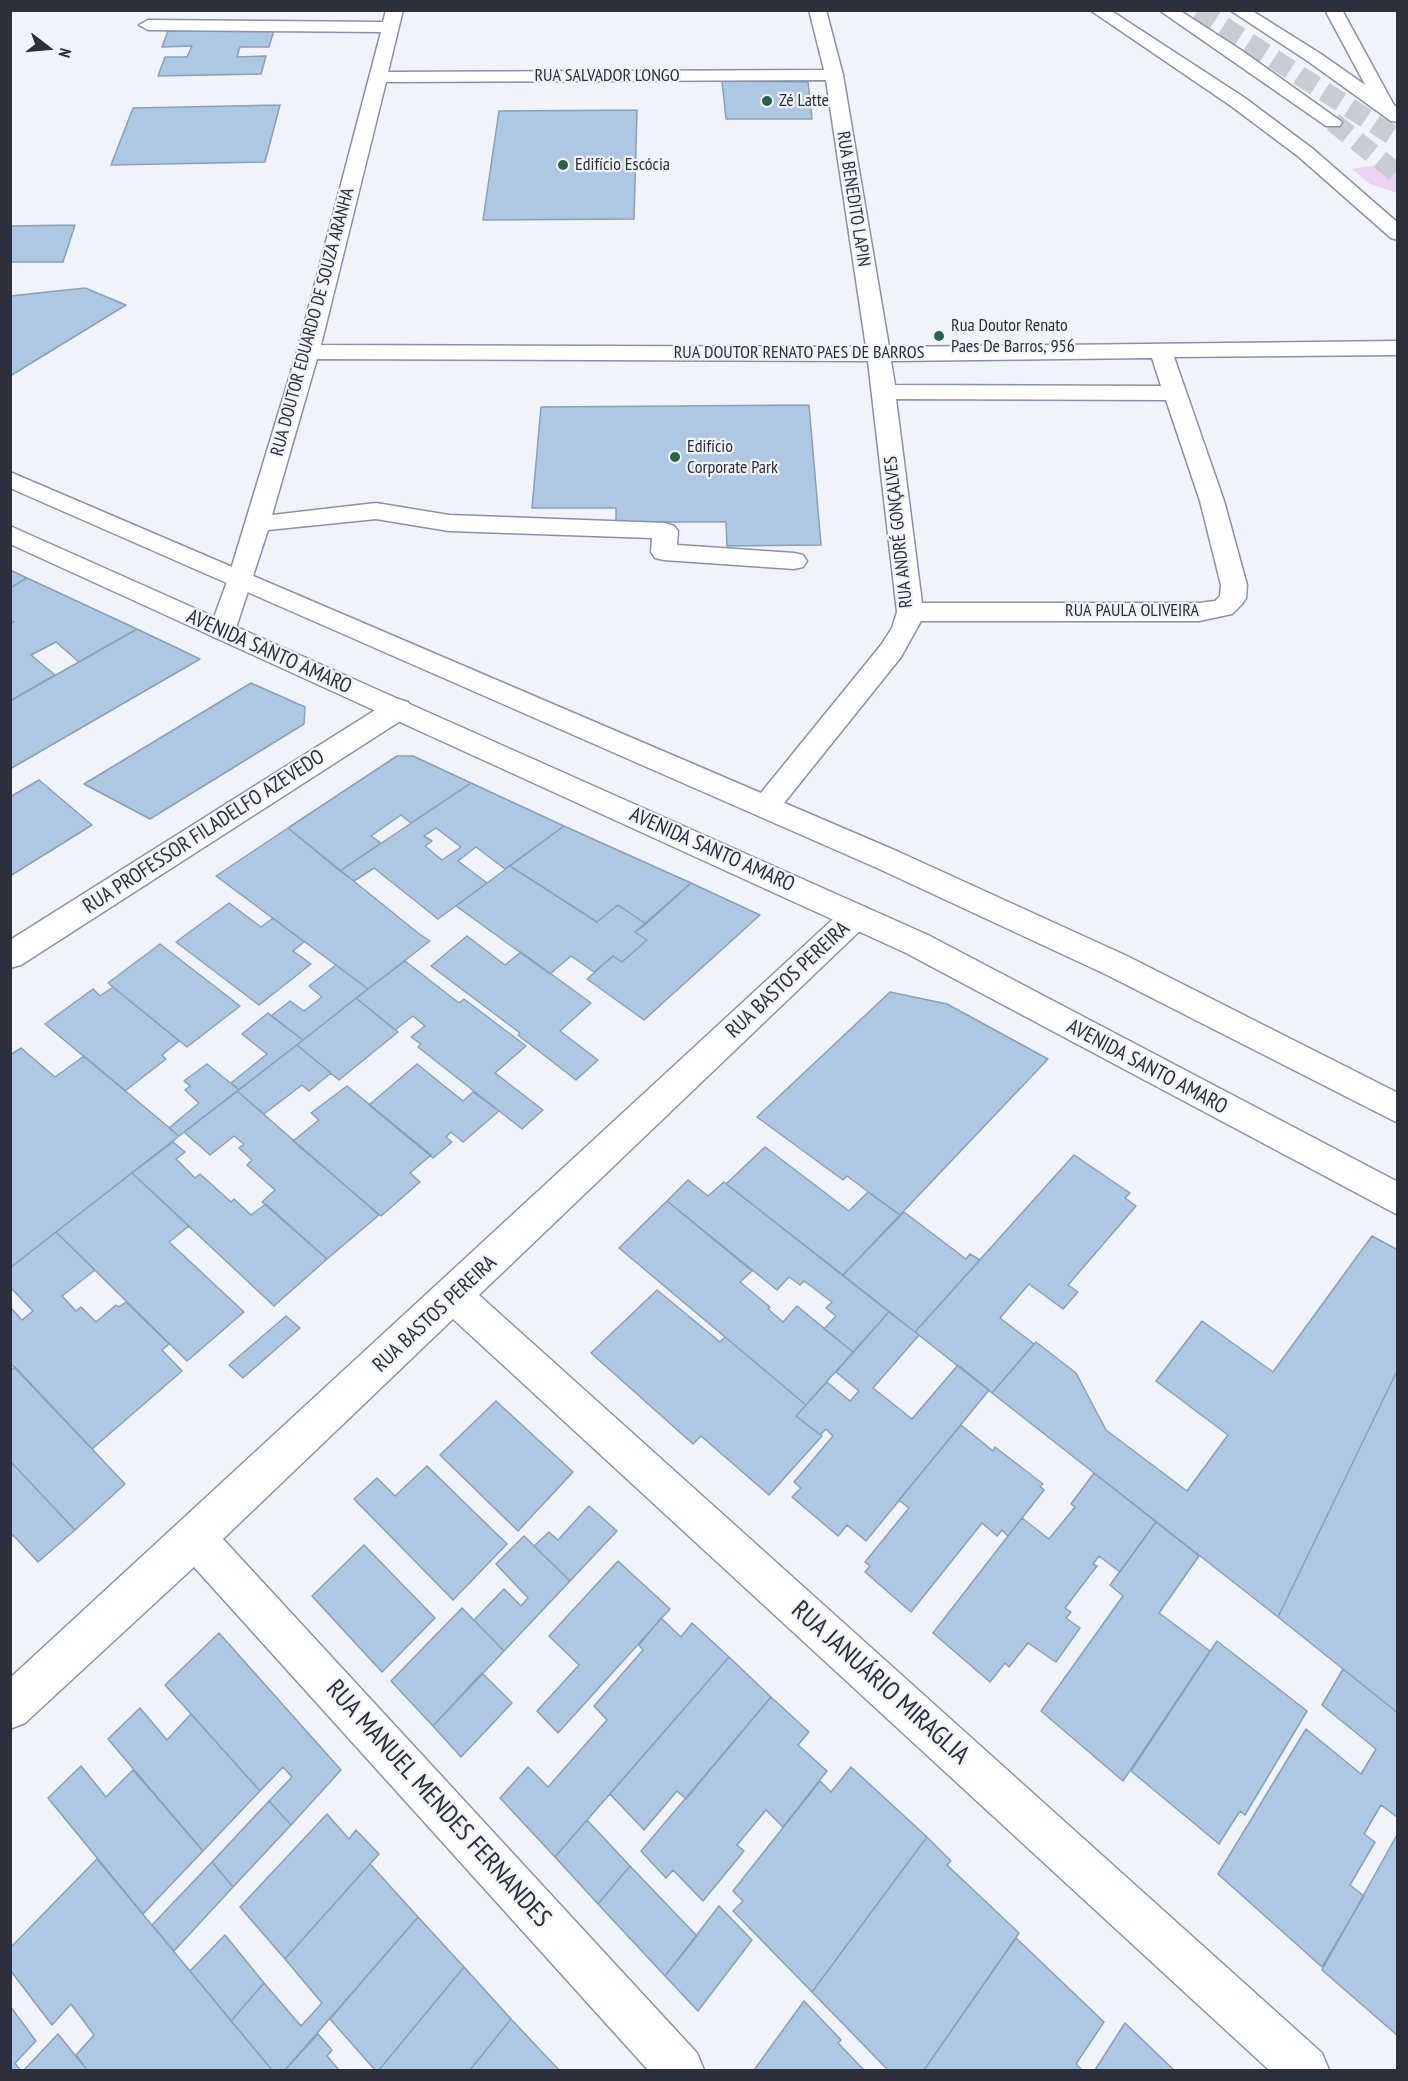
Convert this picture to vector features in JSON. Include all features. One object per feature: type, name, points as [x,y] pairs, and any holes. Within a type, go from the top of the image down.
[{"type":"main road","name":"RUA BENEDITO LAPIN","points":[[817,10],[834,75],[878,354]]},
{"type":"main road","points":[[1098,10],[1238,102],[1306,153],[1398,234]]},
{"type":"main road","points":[[1167,10],[1235,54],[1333,123]]},
{"type":"main road","points":[[1238,10],[1315,58],[1392,112]]},
{"type":"main road","points":[[1333,10],[1392,112]]},
{"type":"main road","points":[[148,25],[393,19]]},
{"type":"main road","name":"RUA DOUTOR EDUARDO DE SOUZA ARANHA","points":[[222,631],[241,579],[308,352],[393,19]]},
{"type":"main road","name":"RUA SALVADOR LONGO","points":[[379,76],[834,75]]},
{"type":"main road","points":[[1374,211],[1398,222]]},
{"type":"main road","name":"RUA DOUTOR RENATO PAES DE BARROS","points":[[308,352],[878,354],[1398,348]]},
{"type":"main road","name":"RUA PAULA OLIVEIRA","points":[[910,612],[1199,612],[1223,608],[1233,598],[1234,585],[1212,501],[1160,350]]},
{"type":"main road","name":"RUA ANDRÉ GONÇALVES","points":[[765,806],[891,651],[905,628],[910,612],[878,354]]},
{"type":"main road","name":"RUA DOUTOR RENATO PAES DE BARROS","points":[[884,392],[1175,393]]},
{"type":"main road","points":[[10,479],[765,806],[1116,965],[1398,1109]]},
{"type":"main road","points":[[257,524],[376,511],[449,524],[665,531],[664,552],[794,561]]},
{"type":"main road","name":"AVENIDA SANTO AMARO","points":[[10,534],[916,944],[1398,1200]]},
{"type":"main road","name":"RUA PROFESSOR FILADELFO AZEVEDO","points":[[10,956],[398,709]]},
{"type":"main road","name":"RUA BASTOS PEREIRA","points":[[10,1708],[454,1296],[856,916]]},
{"type":"main road","name":"RUA JANUÁRIO MIRAGLIA","points":[[454,1296],[1305,2070]]},
{"type":"main road","name":"RUA MANUEL MENDES FERNANDES","points":[[195,1538],[680,2070]]},
{"type":"shaded area","points":[[1397,162],[1397,193],[1370,184],[1352,169]]},
{"type":"building","points":[[274,30],[269,47],[240,47],[237,57],[266,56],[261,74],[158,76],[165,57],[187,57],[192,46],[162,47],[168,31]]},
{"type":"building","name":"Zé Latte","points":[[722,81],[808,82],[812,119],[726,119]]},
{"type":"building","points":[[280,105],[265,162],[111,165],[133,108]]},
{"type":"building","name":"Edifício Escócia","points":[[637,110],[634,219],[483,220],[499,111]]},
{"type":"building","points":[[75,225],[63,262],[10,262],[10,226]]},
{"type":"building","points":[[85,288],[126,305],[10,376],[10,296]]},
{"type":"building","name":"Edifício Corporate Park","points":[[809,405],[821,545],[727,546],[726,522],[616,522],[616,508],[532,508],[541,407]]},
{"type":"building","points":[[10,570],[27,578],[10,588]]},
{"type":"building","points":[[27,578],[137,629],[79,662],[56,642],[31,655],[55,675],[10,701],[10,624],[14,622],[10,619],[10,588]]},
{"type":"building","points":[[137,629],[200,659],[10,769],[10,701]]},
{"type":"building","points":[[251,683],[305,707],[304,724],[150,819],[84,784]]},
{"type":"building","points":[[397,756],[413,756],[471,783],[411,823],[401,815],[371,836],[381,843],[340,871],[288,828]]},
{"type":"building","points":[[39,780],[92,825],[10,876],[10,797]]},
{"type":"building","points":[[471,783],[564,826],[505,869],[476,847],[458,861],[487,883],[438,919],[374,868],[354,881],[340,871]],"holes":[[[436,828],[461,847],[442,860],[425,846],[432,841],[424,836]]]},
{"type":"building","points":[[564,826],[691,883],[646,924],[618,905],[597,922],[510,866]]},
{"type":"building","points":[[288,828],[430,941],[368,989],[216,876]]},
{"type":"building","points":[[510,866],[597,922],[618,905],[646,924],[635,932],[647,940],[622,962],[613,956],[594,972],[571,956],[550,974],[456,906]]},
{"type":"building","points":[[691,883],[760,915],[644,1020],[587,979],[613,956],[622,962],[647,940],[635,932]]},
{"type":"building","points":[[229,903],[261,927],[273,918],[304,942],[293,951],[311,964],[259,1005],[176,942]]},
{"type":"building","points":[[467,936],[505,965],[521,952],[591,1003],[560,1031],[598,1060],[576,1080],[518,1035],[520,1033],[431,966]]},
{"type":"building","points":[[160,944],[240,1006],[187,1047],[108,983]]},
{"type":"building","points":[[405,961],[459,1003],[464,999],[526,1046],[495,1073],[543,1110],[522,1129],[418,1047],[421,1044],[411,1037],[425,1026],[413,1016],[395,1030],[356,998]]},
{"type":"building","points":[[336,965],[368,989],[303,1040],[271,1016],[290,1001],[304,1011],[322,997],[309,986]]},
{"type":"building","points":[[113,987],[179,1041],[162,1055],[166,1059],[125,1091],[45,1024],[93,989],[100,996]]},
{"type":"building","points":[[890,992],[947,1004],[1048,1059],[900,1215],[847,1176],[843,1180],[757,1117]]},
{"type":"building","points":[[356,998],[398,1032],[339,1080],[297,1045]]},
{"type":"building","points":[[268,1013],[303,1040],[239,1090],[231,1083],[267,1054],[242,1034]]},
{"type":"building","points":[[297,1045],[331,1073],[309,1091],[302,1085],[264,1114],[237,1091]]},
{"type":"building","points":[[21,1048],[55,1077],[84,1056],[179,1136],[10,1268],[10,1055]]},
{"type":"building","points":[[207,1064],[239,1090],[179,1136],[169,1128],[199,1103],[185,1090],[190,1086],[184,1081]]},
{"type":"building","points":[[417,1064],[463,1101],[473,1092],[499,1111],[463,1142],[451,1132],[446,1137],[452,1142],[433,1158],[369,1105]]},
{"type":"building","points":[[347,1086],[431,1155],[410,1173],[420,1182],[381,1216],[293,1141],[319,1120],[311,1113]]},
{"type":"building","points":[[237,1091],[379,1215],[327,1259],[262,1202],[275,1190],[247,1165],[252,1160],[239,1148],[244,1144],[234,1136],[210,1155],[184,1132]]},
{"type":"building","points":[[173,1142],[185,1152],[176,1159],[195,1178],[200,1174],[231,1202],[234,1199],[251,1215],[266,1204],[327,1259],[274,1306],[132,1173]]},
{"type":"building","points":[[765,1147],[849,1211],[868,1192],[900,1215],[843,1275],[726,1184]]},
{"type":"building","points":[[1074,1155],[1130,1193],[1125,1198],[1136,1206],[1068,1285],[1078,1292],[1063,1309],[1029,1284],[1000,1318],[1034,1344],[992,1393],[915,1332]]},
{"type":"building","points":[[132,1173],[189,1226],[169,1242],[244,1312],[187,1361],[56,1232]]},
{"type":"building","points":[[688,1180],[708,1196],[724,1182],[889,1312],[853,1352],[824,1329],[836,1316],[826,1308],[832,1302],[804,1281],[800,1285],[789,1277],[777,1290],[667,1201]]},
{"type":"building","points":[[667,1201],[752,1271],[740,1282],[770,1307],[768,1309],[783,1322],[797,1306],[853,1352],[806,1405],[619,1248]]},
{"type":"building","points":[[904,1212],[966,1259],[970,1254],[980,1260],[915,1332],[843,1275]]},
{"type":"building","points":[[56,1232],[95,1270],[62,1296],[76,1311],[81,1307],[96,1322],[116,1305],[119,1307],[126,1302],[169,1344],[162,1350],[182,1371],[92,1449],[10,1363],[10,1307],[22,1320],[33,1311],[10,1287],[10,1268]]},
{"type":"building","points":[[1372,1236],[1398,1250],[1398,1369],[1278,1617],[992,1393],[1036,1342],[1076,1373],[1106,1430],[1187,1491],[1228,1435],[1156,1381],[1202,1321],[1273,1372]]},
{"type":"building","points":[[657,1290],[720,1342],[725,1337],[806,1405],[796,1416],[822,1436],[769,1495],[701,1436],[693,1444],[591,1353]]},
{"type":"building","points":[[889,1312],[919,1335],[873,1388],[912,1419],[958,1365],[989,1390],[866,1541],[847,1525],[838,1536],[792,1497],[801,1488],[794,1482],[833,1436],[826,1429],[820,1435],[796,1416],[827,1382],[850,1401],[859,1391],[836,1372]]},
{"type":"building","points":[[286,1316],[300,1328],[243,1378],[229,1365]]},
{"type":"building","points":[[15,1367],[125,1484],[75,1530],[10,1461],[10,1371]]},
{"type":"building","points":[[1398,1369],[1398,1713],[1278,1617]]},
{"type":"building","points":[[496,1401],[573,1472],[518,1531],[440,1455]]},
{"type":"building","points":[[961,1425],[993,1451],[995,1447],[1043,1484],[1040,1486],[1044,1490],[1008,1536],[1002,1530],[997,1536],[982,1523],[911,1612],[865,1572],[870,1566],[865,1562],[909,1508],[899,1500]]},
{"type":"building","points":[[10,1461],[75,1530],[38,1562],[13,1535],[10,1538]]},
{"type":"building","points":[[427,1466],[507,1544],[453,1600],[354,1499],[377,1478],[395,1496]]},
{"type":"building","points":[[1094,1473],[1156,1522],[1120,1572],[1099,1556],[1093,1564],[1097,1566],[1065,1608],[1071,1612],[1066,1618],[1080,1628],[1056,1662],[1028,1643],[1009,1667],[1005,1663],[990,1682],[933,1633],[1022,1518],[1049,1539],[1075,1507],[1071,1504]]},
{"type":"building","points":[[589,1506],[617,1531],[570,1581],[534,1546],[549,1532],[558,1540]]},
{"type":"building","points":[[1156,1522],[1199,1556],[1159,1613],[1210,1651],[1123,1781],[1041,1711],[1123,1596],[1110,1585]]},
{"type":"building","points":[[524,1536],[570,1581],[504,1651],[474,1620],[504,1589],[521,1606],[528,1598],[496,1564]]},
{"type":"building","points":[[364,1545],[435,1618],[382,1672],[312,1596]]},
{"type":"building","points":[[618,1561],[670,1609],[558,1733],[537,1711],[579,1665],[549,1636]]},
{"type":"building","points":[[462,1608],[504,1651],[433,1726],[391,1681]]},
{"type":"building","points":[[661,1618],[681,1637],[692,1623],[729,1657],[555,1857],[500,1798],[528,1767],[548,1787],[607,1720],[594,1706],[643,1650],[639,1645]]},
{"type":"building","points":[[219,1633],[341,1770],[291,1825],[269,1801],[292,1777],[283,1767],[260,1791],[165,1685]]},
{"type":"building","points":[[1217,1641],[1307,1711],[1245,1815],[1240,1811],[1219,1844],[1131,1771]]},
{"type":"building","points":[[729,1657],[771,1697],[686,1799],[677,1791],[644,1830],[610,1794]]},
{"type":"building","points":[[1343,1669],[1398,1713],[1398,1818],[1381,1805],[1364,1834],[1375,1842],[1350,1885],[1364,1896],[1322,1967],[1218,1874],[1306,1729],[1361,1774],[1376,1749],[1322,1705]]},
{"type":"building","points":[[482,1673],[512,1703],[461,1757],[433,1726]]},
{"type":"building","points":[[771,1697],[809,1732],[798,1745],[827,1771],[783,1827],[766,1810],[737,1845],[744,1851],[703,1901],[673,1870],[666,1878],[641,1851]]},
{"type":"building","points":[[140,1708],[167,1740],[191,1714],[260,1791],[203,1851],[108,1739]]},
{"type":"building","points":[[81,1766],[106,1797],[133,1770],[203,1851],[143,1914],[48,1798]]},
{"type":"building","points":[[851,1767],[927,1837],[812,1992],[733,1911],[743,1901],[733,1891],[820,1781],[831,1792]]},
{"type":"building","points":[[269,1801],[291,1825],[233,1887],[212,1862]]},
{"type":"building","points":[[327,1814],[349,1839],[356,1830],[379,1854],[285,1959],[240,1907]]},
{"type":"building","points":[[587,1820],[630,1866],[598,1904],[555,1857]]},
{"type":"building","points":[[1398,1833],[1398,2036],[1322,1970]]},
{"type":"building","points":[[927,1837],[951,1861],[947,1865],[1019,1933],[924,2070],[888,2070],[812,1992]]},
{"type":"building","points":[[97,1859],[272,2070],[87,2070],[76,2055],[94,2035],[71,2004],[52,2025],[10,1970],[10,1948]]},
{"type":"building","points":[[212,1862],[233,1887],[174,1951],[152,1925]]},
{"type":"building","points":[[370,1864],[418,1917],[285,2070],[272,2070],[231,2021],[264,1983],[301,2026],[322,2003],[285,1959]]},
{"type":"building","points":[[630,1866],[697,1936],[665,1976],[598,1904]]},
{"type":"building","points":[[719,1906],[752,1940],[698,2011],[665,1976]]},
{"type":"building","points":[[418,1917],[464,1967],[379,2070],[375,2070],[330,2019]]},
{"type":"building","points":[[225,1935],[264,1983],[231,2021],[190,1971]]},
{"type":"building","points":[[1016,1938],[1104,2022],[1076,2064],[1082,2070],[924,2070]]},
{"type":"building","points":[[464,1967],[511,2019],[470,2070],[379,2070]]},
{"type":"building","points":[[804,2001],[841,2040],[838,2043],[864,2070],[754,2070]]},
{"type":"building","points":[[10,2006],[36,2041],[15,2063],[20,2070],[10,2070]]},
{"type":"building","points":[[511,2019],[559,2070],[470,2070]]},
{"type":"building","points":[[1125,2023],[1174,2070],[1095,2070]]},
{"type":"building","points":[[58,2034],[87,2070],[24,2070]]},
{"type":"building","points":[[318,2034],[332,2050],[327,2056],[339,2070],[285,2070]]},
{"type":"tunnel","points":[[1198,10],[1398,139]]},
{"type":"tunnel","points":[[1333,122],[1398,174]]},
{"type":"place","name":"Zé Latte","points":[[767,101]]},
{"type":"place","name":"Edifício Escócia","points":[[563,165]]},
{"type":"place","name":"Rua Doutor Renato Paes De Barros, 956","points":[[939,336]]},
{"type":"place","name":"Edifício Corporate Park","points":[[675,457]]}]
